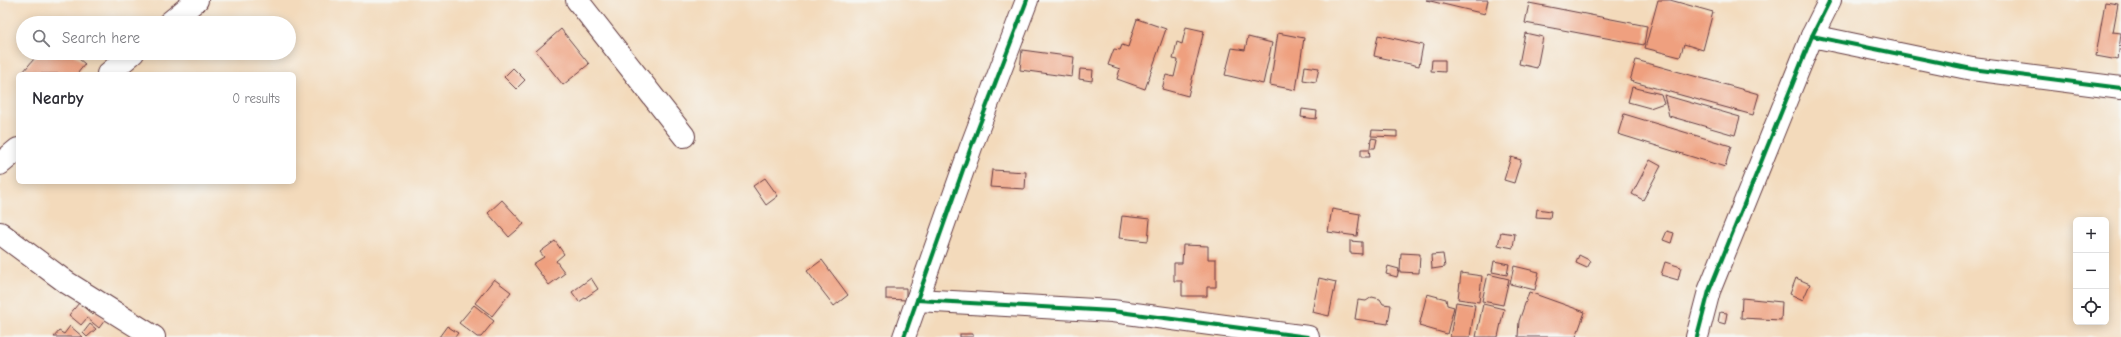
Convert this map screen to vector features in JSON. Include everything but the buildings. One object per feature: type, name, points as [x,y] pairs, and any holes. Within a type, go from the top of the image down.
[{"type":"street","points":[[178,16],[197,0]]},
{"type":"street","points":[[577,0],[684,136]]},
{"type":"street","points":[[904,337],[971,147],[1027,0]]},
{"type":"street","points":[[1697,337],[1709,291],[1812,36],[1830,0]]},
{"type":"street","points":[[1812,36],[1972,69],[2121,88]]},
{"type":"street","points":[[110,72],[125,60]]},
{"type":"street","points":[[0,164],[16,151]]},
{"type":"street","points":[[0,233],[66,282],[154,337]]},
{"type":"street","points":[[917,300],[1112,311],[1308,337]]},
{"type":"cycle path","points":[[904,337],[971,147],[1027,0]]},
{"type":"cycle path","points":[[1697,337],[1709,291],[1812,36],[1830,0]]},
{"type":"cycle path","points":[[1812,36],[1972,69],[2121,88]]},
{"type":"cycle path","points":[[917,300],[1112,311],[1308,337]]}]
